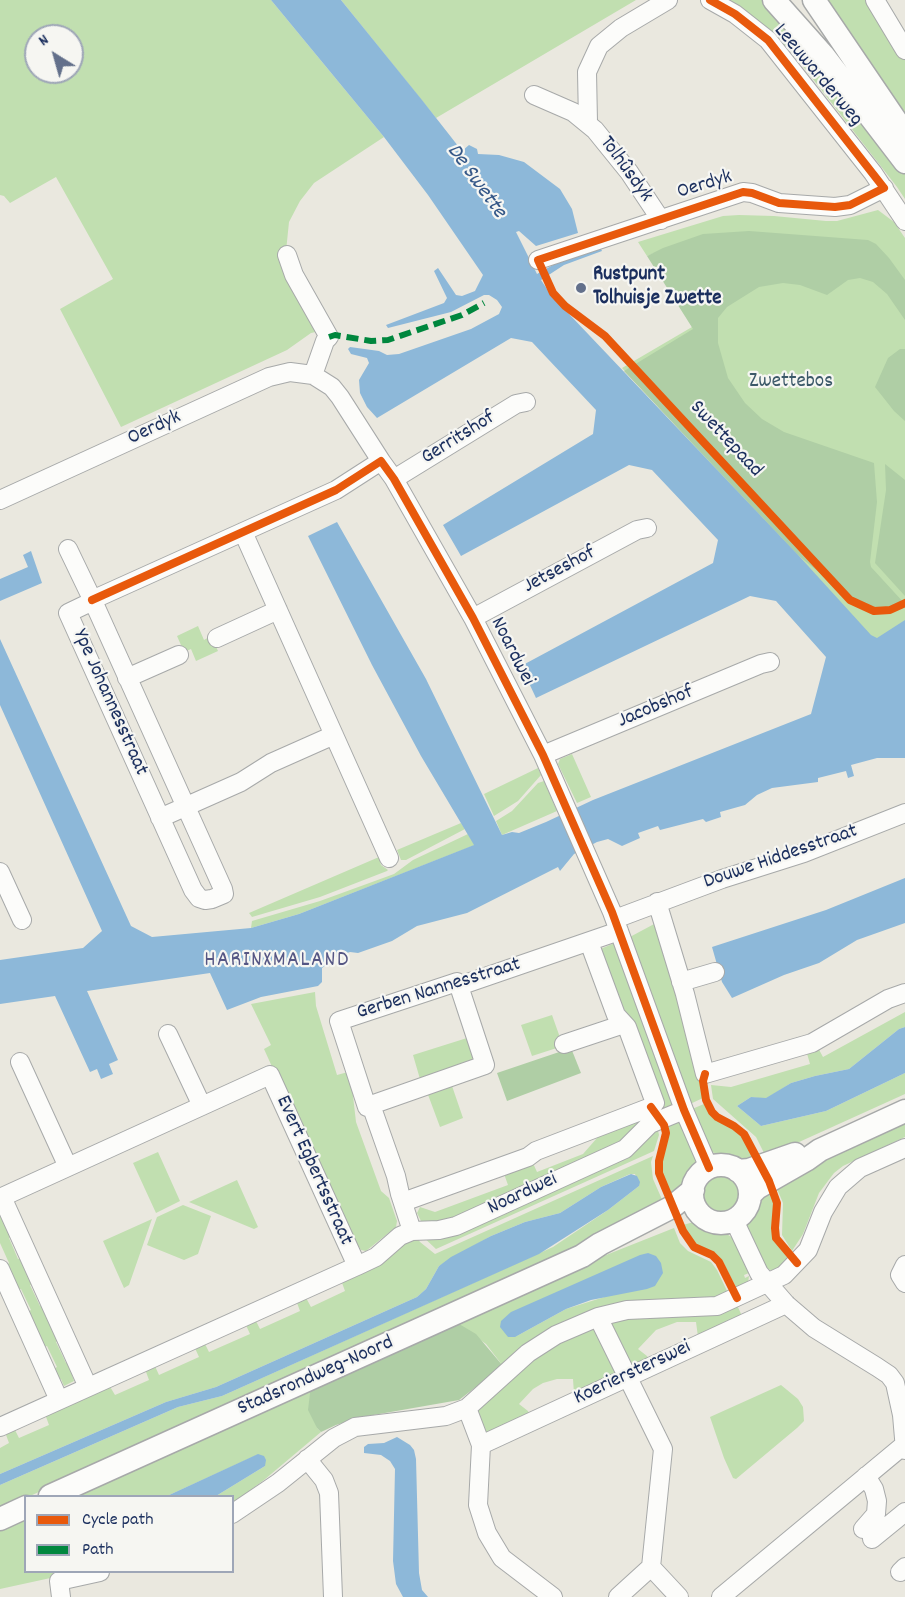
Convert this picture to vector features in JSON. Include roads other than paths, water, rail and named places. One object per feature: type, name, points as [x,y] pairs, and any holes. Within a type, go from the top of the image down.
[{"type":"main road","name":"Leeuwarderweg","points":[[774,0],[823,55],[905,162]]},
{"type":"main road","name":"Leeuwarderweg","points":[[814,0],[905,134]]},
{"type":"main road","points":[[750,1195],[820,1150],[905,1111]]},
{"type":"main road","points":[[738,1171],[762,1167],[801,1152],[820,1150]]},
{"type":"main road","points":[[724,1165],[738,1171],[747,1181],[750,1195],[747,1207],[734,1220],[714,1222],[703,1216],[694,1204],[693,1190],[698,1177],[709,1168],[724,1165]]},
{"type":"main road","name":"Stadsrondweg-Noord","points":[[54,1495],[582,1256],[600,1244],[672,1207],[693,1190]]},
{"type":"main road","name":"Stadsrondweg-Noord","points":[[582,1256],[604,1251],[679,1221],[703,1216]]},
{"type":"main road","points":[[0,1519],[24,1508]]},
{"type":"street","name":"Tolhûsdyk","points":[[588,122],[586,72],[599,46],[621,28],[668,0]]},
{"type":"street","name":"Leeuwarderweg","points":[[710,0],[735,14],[768,40],[884,188],[905,221]]},
{"type":"street","points":[[875,0],[905,50]]},
{"type":"street","name":"Tolhûsdyk","points":[[534,95],[563,107],[588,122],[629,172],[661,220]]},
{"type":"street","name":"Oerdyk","points":[[538,260],[743,192],[779,203],[835,207],[856,202],[884,188]]},
{"type":"street","points":[[93,601],[336,490],[381,461],[340,397],[332,387],[313,375],[325,341],[329,337],[294,275],[287,255]]},
{"type":"street","name":"Oerdyk","points":[[0,500],[268,377],[290,372],[313,375]]},
{"type":"street","name":"Gerritshof","points":[[394,479],[516,404],[526,402]]},
{"type":"street","name":"Noardwei","points":[[381,461],[394,479],[473,618],[543,755],[617,925],[684,1110],[709,1168]]},
{"type":"street","name":"Jetseshof","points":[[473,618],[637,530],[647,528]]},
{"type":"street","points":[[243,532],[389,858]]},
{"type":"street","name":"Ype Johannesstraat","points":[[69,549],[93,601],[127,678],[224,889],[224,894],[221,896],[205,900],[195,895],[68,612],[93,601]]},
{"type":"street","points":[[217,638],[278,610]]},
{"type":"street","points":[[127,678],[179,655]]},
{"type":"street","name":"Jacobshof","points":[[543,755],[770,662]]},
{"type":"street","points":[[160,818],[241,782],[271,763],[334,735]]},
{"type":"street","name":"Douwe Hiddesstraat","points":[[617,925],[657,902],[804,853],[905,813]]},
{"type":"street","points":[[0,872],[22,920]]},
{"type":"street","points":[[657,902],[705,1074],[812,1043],[888,999],[905,993]]},
{"type":"street","name":"Gerben Nannesstraat","points":[[412,1231],[396,1176],[371,1105],[367,1107],[339,1021],[457,982],[459,986],[589,942],[617,925]]},
{"type":"street","points":[[403,1202],[528,1157],[536,1150],[651,1107],[655,1103],[627,1027],[616,1015],[589,942]]},
{"type":"street","points":[[681,982],[715,972]]},
{"type":"street","points":[[371,1105],[485,1065],[459,986]]},
{"type":"street","points":[[564,1044],[624,1024]]},
{"type":"street","points":[[168,1034],[202,1106]]},
{"type":"street","points":[[20,1062],[68,1167]]},
{"type":"street","name":"Evert Egbertsstraat","points":[[0,1427],[357,1266],[270,1076],[1,1197],[88,1387]]},
{"type":"street","name":"Noardwei","points":[[357,1266],[376,1257],[394,1241],[412,1231],[439,1230],[456,1226],[625,1149],[650,1124],[684,1110]]},
{"type":"street","name":"Koeriersterswei","points":[[234,1513],[258,1498],[334,1438],[355,1427],[446,1416],[467,1408],[528,1353],[555,1335],[598,1317],[627,1310],[717,1306],[783,1275],[808,1251],[831,1198],[848,1177],[860,1168],[905,1148]]},
{"type":"street","points":[[734,1220],[752,1259],[786,1304],[814,1328],[889,1375],[898,1389],[903,1414],[905,1450]]},
{"type":"street","points":[[905,1265],[900,1275],[905,1283]]},
{"type":"street","points":[[0,1269],[59,1400]]},
{"type":"street","name":"Koeriersterswei","points":[[481,1445],[786,1304]]},
{"type":"street","points":[[598,1317],[663,1449],[651,1567],[618,1597]]},
{"type":"street","points":[[467,1408],[481,1445],[478,1505],[487,1533],[502,1558],[553,1597]]},
{"type":"street","points":[[721,1597],[904,1445]]},
{"type":"street","points":[[308,1459],[324,1480],[328,1493],[333,1597]]},
{"type":"street","points":[[866,1476],[874,1489],[877,1500],[876,1514],[868,1534],[905,1512]]},
{"type":"street","points":[[651,1567],[679,1597]]},
{"type":"street","points":[[61,1597],[59,1581],[95,1573]]},
{"type":"water","name":"De Swette","points":[[271,0],[341,0],[462,151],[469,145],[477,149],[478,154],[499,155],[524,162],[560,189],[572,209],[578,233],[536,246],[519,231],[516,232],[537,274],[560,261],[600,247],[602,251],[564,265],[541,280],[551,295],[871,635],[877,638],[905,620],[905,758],[877,758],[851,765],[854,776],[848,778],[846,771],[818,778],[818,782],[772,788],[757,795],[745,805],[720,812],[721,817],[660,830],[658,826],[638,833],[640,838],[622,846],[608,839],[597,842],[574,854],[560,871],[558,867],[467,913],[417,926],[392,941],[358,953],[350,952],[338,956],[322,968],[322,982],[318,986],[261,997],[227,1010],[210,973],[87,991],[118,1060],[109,1064],[113,1074],[101,1079],[97,1069],[90,1072],[55,996],[0,1004],[0,960],[83,948],[102,931],[0,705],[0,639],[131,926],[152,937],[251,928],[299,914],[474,845],[421,756],[372,665],[308,536],[337,522],[426,679],[502,835],[512,832],[519,833],[593,800],[811,714],[826,657],[776,601],[750,596],[536,698],[521,666],[713,563],[718,540],[652,470],[629,465],[461,556],[443,525],[593,434],[596,410],[532,342],[511,338],[377,418],[367,407],[360,393],[359,380],[369,363],[367,358],[351,354],[348,349],[350,347],[379,351],[387,355],[399,354],[471,329],[499,314],[502,307],[497,300],[484,295],[451,312],[388,328],[386,325],[444,303],[447,298],[434,271],[438,268],[456,295],[462,296],[475,291],[483,275],[428,195],[384,137]]},
{"type":"water","points":[[31,551],[42,583],[0,601],[0,579],[28,567],[23,555]]},
{"type":"water","points":[[905,878],[905,923],[857,940],[819,963],[784,975],[732,998],[722,982],[712,947],[826,910]]},
{"type":"water","points":[[905,1027],[905,1073],[826,1111],[761,1126],[737,1106],[751,1097],[766,1098],[791,1083],[849,1069],[899,1029]]},
{"type":"water","points":[[631,1174],[637,1176],[639,1186],[608,1210],[539,1254],[222,1396],[178,1407],[0,1485],[0,1474],[166,1402],[216,1387],[417,1297],[426,1289],[439,1266],[451,1257],[491,1236],[525,1222],[560,1213],[601,1187]]},
{"type":"water","points":[[648,1253],[656,1256],[661,1263],[663,1273],[655,1286],[591,1300],[566,1309],[515,1337],[508,1337],[500,1327],[501,1321],[511,1312]]},
{"type":"water","points":[[397,1437],[410,1445],[416,1459],[419,1573],[422,1590],[428,1597],[403,1597],[396,1584],[393,1561],[395,1469],[390,1461],[381,1455],[364,1453],[364,1447],[368,1444],[384,1443]]},
{"type":"water","points":[[258,1454],[264,1456],[266,1460],[265,1466],[218,1495],[169,1495]]},
{"type":"place","name":"Rustpunt Tolhuisje Zwette","points":[[581,288]]},
{"type":"district","name":"HARINXMALAND","points":[[277,962]]},
{"type":"park label","name":"Zwettebos","points":[[791,383]]}]
